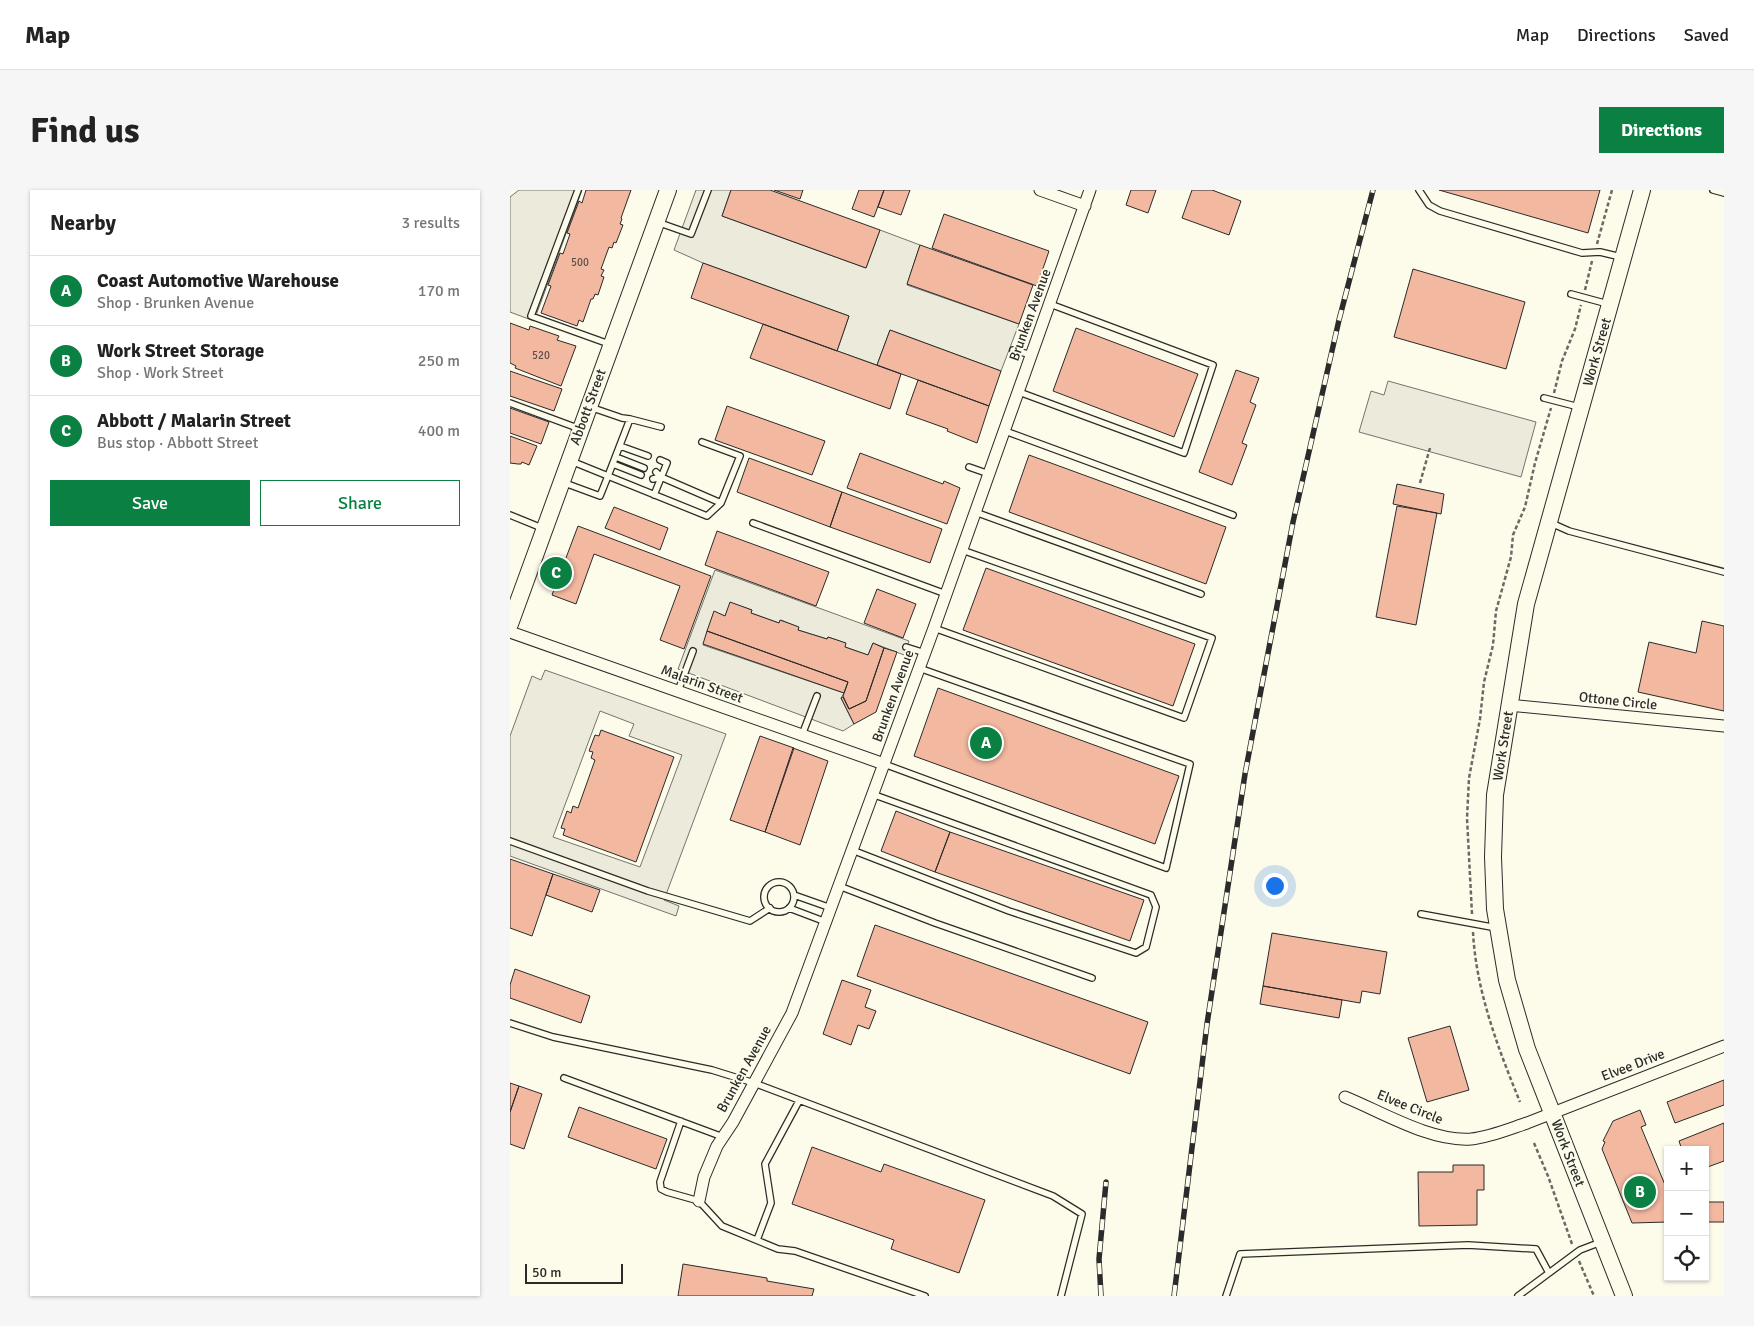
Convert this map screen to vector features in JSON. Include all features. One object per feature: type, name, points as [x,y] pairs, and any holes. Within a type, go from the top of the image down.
[{"type":"street","name":"Abbott Street","points":[[510,624],[668,190]]},
{"type":"street","points":[[1040,190],[1085,206]]},
{"type":"street","name":"Brunken Avenue","points":[[699,1201],[704,1177],[717,1146],[792,1013],[925,653],[1090,190]]},
{"type":"street","name":"Work Street","points":[[1624,1296],[1527,1049],[1507,980],[1495,909],[1493,857],[1495,795],[1526,604],[1642,190]]},
{"type":"street","name":"Malarin Street","points":[[510,632],[884,764]]},
{"type":"street","name":"Ottone Circle","points":[[1510,704],[1724,726]]},
{"type":"street","name":"Elvee Drive","points":[[1553,1113],[1724,1046]]},
{"type":"street","name":"Elvee Circle","points":[[1344,1097],[1426,1132],[1448,1138],[1472,1139],[1496,1133],[1553,1113]]},
{"type":"lane","points":[[578,190],[531,316],[611,345]]},
{"type":"lane","points":[[656,222],[691,234],[708,190]]},
{"type":"lane","points":[[1419,190],[1429,205],[1440,212],[1582,253],[1600,252],[1623,258]]},
{"type":"lane","points":[[1713,190],[1724,193]]},
{"type":"lane","points":[[1571,294],[1610,304]]},
{"type":"lane","points":[[1019,392],[1184,453],[1213,365],[1050,304]]},
{"type":"lane","points":[[1012,350],[1032,355]]},
{"type":"lane","points":[[1544,398],[1581,408]]},
{"type":"lane","points":[[510,402],[580,429]]},
{"type":"lane","points":[[588,406],[622,418],[630,418],[661,427]]},
{"type":"lane","points":[[562,481],[600,496],[630,418]]},
{"type":"lane","points":[[1005,431],[1233,515]]},
{"type":"lane","points":[[569,461],[707,516],[721,502],[740,456],[702,442]]},
{"type":"lane","points":[[620,446],[648,456]]},
{"type":"lane","points":[[616,457],[644,468]]},
{"type":"lane","points":[[654,496],[667,463],[660,460]]},
{"type":"lane","points":[[613,464],[641,474]]},
{"type":"lane","points":[[969,467],[989,474]]},
{"type":"lane","points":[[656,472],[661,478],[721,502]]},
{"type":"lane","points":[[653,479],[661,478]]},
{"type":"lane","points":[[975,512],[1201,594]]},
{"type":"lane","points":[[510,515],[544,529]]},
{"type":"lane","points":[[1549,522],[1569,531],[1724,572]]},
{"type":"lane","points":[[753,523],[946,594]]},
{"type":"lane","points":[[934,628],[1184,718],[1212,638],[962,550]]},
{"type":"lane","points":[[906,648],[925,653]]},
{"type":"lane","points":[[678,691],[692,651]]},
{"type":"lane","points":[[884,764],[1166,868],[1190,764],[919,668]]},
{"type":"lane","points":[[802,735],[817,696]]},
{"type":"lane","points":[[852,850],[1009,911],[1136,953],[1146,947],[1156,907],[1151,895],[872,794]]},
{"type":"lane","points":[[510,841],[648,891],[750,921],[770,908]]},
{"type":"lane","points":[[789,908],[794,895],[786,883],[781,882],[768,887],[764,900],[770,908],[777,911],[789,908],[826,922]]},
{"type":"lane","points":[[839,886],[935,923],[1092,978]]},
{"type":"lane","points":[[794,895],[831,908]]},
{"type":"lane","points":[[1421,914],[1498,928]]},
{"type":"lane","points":[[510,1023],[552,1037],[712,1070],[754,1083],[1053,1196],[1082,1214],[1061,1296]]},
{"type":"lane","points":[[564,1078],[723,1137]]},
{"type":"lane","points":[[757,1240],[770,1203],[766,1160],[799,1101]]},
{"type":"lane","points":[[681,1121],[660,1182],[661,1189],[699,1201],[722,1226],[778,1248],[795,1251],[925,1296]]},
{"type":"lane","points":[[1518,1296],[1580,1250],[1603,1241]]},
{"type":"lane","points":[[1226,1296],[1240,1254],[1468,1245],[1536,1249],[1549,1273]]},
{"type":"path","points":[[1420,483],[1430,448]]},
{"type":"path","points":[[1534,1143],[1594,1296]]},
{"type":"shaded area","points":[[519,190],[582,190],[534,321],[510,312],[510,197]]},
{"type":"shaded area","points":[[696,190],[731,190],[722,216],[866,268],[880,230],[920,245],[907,285],[1019,324],[1001,371],[890,330],[877,365],[837,351],[849,316],[703,263],[674,250]]},
{"type":"shaded area","points":[[1388,381],[1536,422],[1521,477],[1359,432],[1371,391],[1384,395]]},
{"type":"shaded area","points":[[715,570],[909,641],[904,655],[873,643],[868,655],[845,647],[845,643],[798,630],[798,627],[781,620],[779,623],[751,613],[752,610],[731,603],[725,616],[714,612],[703,645],[844,693],[841,698],[854,724],[843,731],[678,669]]},
{"type":"shaded area","points":[[545,670],[726,734],[664,900],[679,906],[676,916],[510,856],[510,736],[532,676],[541,680]],"holes":[[[600,711],[634,724],[629,736],[682,755],[640,867],[553,837]]]},
{"type":"building","points":[[586,190],[631,190],[621,218],[620,224],[623,225],[616,243],[614,242],[612,248],[609,247],[601,269],[604,270],[601,276],[604,277],[598,295],[595,294],[593,299],[591,299],[583,322],[579,320],[577,326],[541,313],[551,286],[548,285],[560,253],[563,254],[570,234],[567,233],[579,201],[582,203]]},
{"type":"building","points":[[731,190],[770,190],[880,230],[866,268],[722,216]]},
{"type":"building","points":[[774,190],[803,190],[800,199]]},
{"type":"building","points":[[859,190],[884,190],[874,217],[852,209]]},
{"type":"building","points":[[884,190],[910,190],[901,215],[878,207]]},
{"type":"building","points":[[1131,190],[1156,190],[1148,213],[1126,205]]},
{"type":"building","points":[[1192,190],[1212,190],[1241,201],[1229,235],[1182,218]]},
{"type":"building","points":[[1439,190],[1600,190],[1588,233]]},
{"type":"building","points":[[944,214],[1049,251],[1037,286],[932,248]]},
{"type":"building","points":[[920,245],[1033,285],[1019,324],[907,284]]},
{"type":"building","points":[[703,263],[849,316],[837,351],[691,298]]},
{"type":"building","points":[[1413,269],[1525,302],[1506,369],[1394,337]]},
{"type":"building","points":[[510,323],[529,330],[530,326],[559,336],[557,340],[576,346],[561,386],[515,368],[516,366],[510,363]]},
{"type":"building","points":[[763,324],[901,374],[890,409],[750,358]]},
{"type":"building","points":[[1076,328],[1198,374],[1174,437],[1053,391]]},
{"type":"building","points":[[890,330],[1001,371],[989,406],[877,365]]},
{"type":"building","points":[[1236,370],[1259,378],[1250,402],[1256,405],[1242,443],[1247,445],[1232,485],[1199,472]]},
{"type":"building","points":[[510,371],[562,389],[554,411],[510,396]]},
{"type":"building","points":[[918,380],[989,406],[977,443],[947,431],[948,429],[906,414]]},
{"type":"building","points":[[727,406],[825,441],[812,475],[715,440]]},
{"type":"building","points":[[510,408],[549,422],[541,444],[510,433]]},
{"type":"building","points":[[510,436],[537,446],[529,465],[522,462],[521,464],[510,463]]},
{"type":"building","points":[[860,453],[943,484],[944,481],[960,488],[947,524],[847,488]]},
{"type":"building","points":[[1029,455],[1226,527],[1206,584],[1009,512]]},
{"type":"building","points":[[749,458],[842,492],[830,527],[737,492]]},
{"type":"building","points":[[1397,484],[1444,494],[1441,514],[1393,504]]},
{"type":"building","points":[[842,492],[942,529],[930,563],[830,527]]},
{"type":"building","points":[[1397,506],[1437,513],[1416,625],[1376,617]]},
{"type":"building","points":[[614,507],[668,528],[660,550],[605,528]]},
{"type":"building","points":[[578,526],[711,576],[684,649],[660,640],[680,586],[594,554],[576,604],[552,595]]},
{"type":"building","points":[[717,531],[829,572],[816,606],[705,565]]},
{"type":"building","points":[[986,568],[1195,644],[1173,706],[963,630]]},
{"type":"building","points":[[877,589],[916,604],[903,638],[864,623]]},
{"type":"building","points":[[730,602],[752,610],[751,613],[779,623],[780,620],[799,627],[798,630],[846,643],[845,647],[868,655],[873,643],[884,648],[866,701],[849,709],[843,696],[848,682],[707,631],[714,611],[725,616]]},
{"type":"building","points":[[1702,621],[1724,626],[1724,711],[1638,692],[1649,642],[1696,653]]},
{"type":"building","points":[[707,631],[848,682],[844,693],[703,644]]},
{"type":"building","points":[[884,648],[897,652],[876,712],[854,724],[841,698],[843,697],[849,709],[866,701]]},
{"type":"building","points":[[938,688],[1179,776],[1155,844],[914,756]]},
{"type":"building","points":[[601,730],[674,757],[636,862],[563,835],[565,829],[561,828],[567,811],[571,813],[573,806],[578,808],[595,760],[591,758],[593,752],[589,751],[595,735],[599,736]]},
{"type":"building","points":[[760,736],[794,748],[765,832],[730,820]]},
{"type":"building","points":[[793,748],[828,761],[800,845],[765,832]]},
{"type":"building","points":[[896,811],[950,832],[935,872],[881,851]]},
{"type":"building","points":[[950,832],[1144,900],[1130,941],[935,872]]},
{"type":"building","points":[[510,859],[553,874],[532,936],[510,928]]},
{"type":"building","points":[[553,874],[600,890],[592,912],[546,895]]},
{"type":"building","points":[[875,925],[1148,1022],[1130,1074],[857,976]]},
{"type":"building","points":[[1272,933],[1387,952],[1380,994],[1362,991],[1360,1003],[1263,986]]},
{"type":"building","points":[[515,969],[590,996],[581,1023],[510,998],[510,985]]},
{"type":"building","points":[[842,980],[871,990],[865,1007],[876,1011],[869,1029],[858,1025],[851,1045],[823,1034]]},
{"type":"building","points":[[1263,986],[1342,1000],[1339,1018],[1260,1004]]},
{"type":"building","points":[[1450,1026],[1469,1090],[1427,1102],[1408,1038]]},
{"type":"building","points":[[1724,1080],[1724,1105],[1675,1123],[1667,1102]]},
{"type":"building","points":[[510,1083],[519,1086],[510,1112]]},
{"type":"building","points":[[519,1086],[542,1094],[524,1149],[510,1144],[510,1112]]},
{"type":"building","points":[[579,1107],[667,1139],[656,1169],[568,1137]]},
{"type":"building","points":[[1640,1110],[1646,1125],[1641,1127],[1664,1182],[1664,1222],[1632,1223],[1602,1149],[1605,1142],[1603,1141],[1613,1121]]},
{"type":"building","points":[[1724,1123],[1724,1161],[1709,1167],[1709,1146],[1681,1146],[1679,1141]]},
{"type":"building","points":[[812,1147],[881,1172],[884,1164],[985,1200],[959,1273],[891,1249],[894,1240],[792,1204]]},
{"type":"building","points":[[1453,1165],[1484,1165],[1484,1190],[1477,1190],[1477,1225],[1419,1226],[1418,1172],[1453,1172]]},
{"type":"building","points":[[1709,1202],[1724,1202],[1724,1222],[1709,1222]]},
{"type":"building","points":[[683,1264],[767,1278],[767,1281],[814,1289],[812,1296],[678,1296]]},
{"type":"railway","points":[[1174,1296],[1207,1024],[1245,774],[1293,522],[1339,320],[1373,190]]},
{"type":"railway","points":[[1101,1296],[1099,1259],[1106,1182]]},
{"type":"place","name":"Abbott / Malarin Street","points":[[556,573]]},
{"type":"place","name":"Coast Automotive Warehouse","points":[[986,743]]},
{"type":"place","name":"Work Street Storage","points":[[1640,1192]]}]
